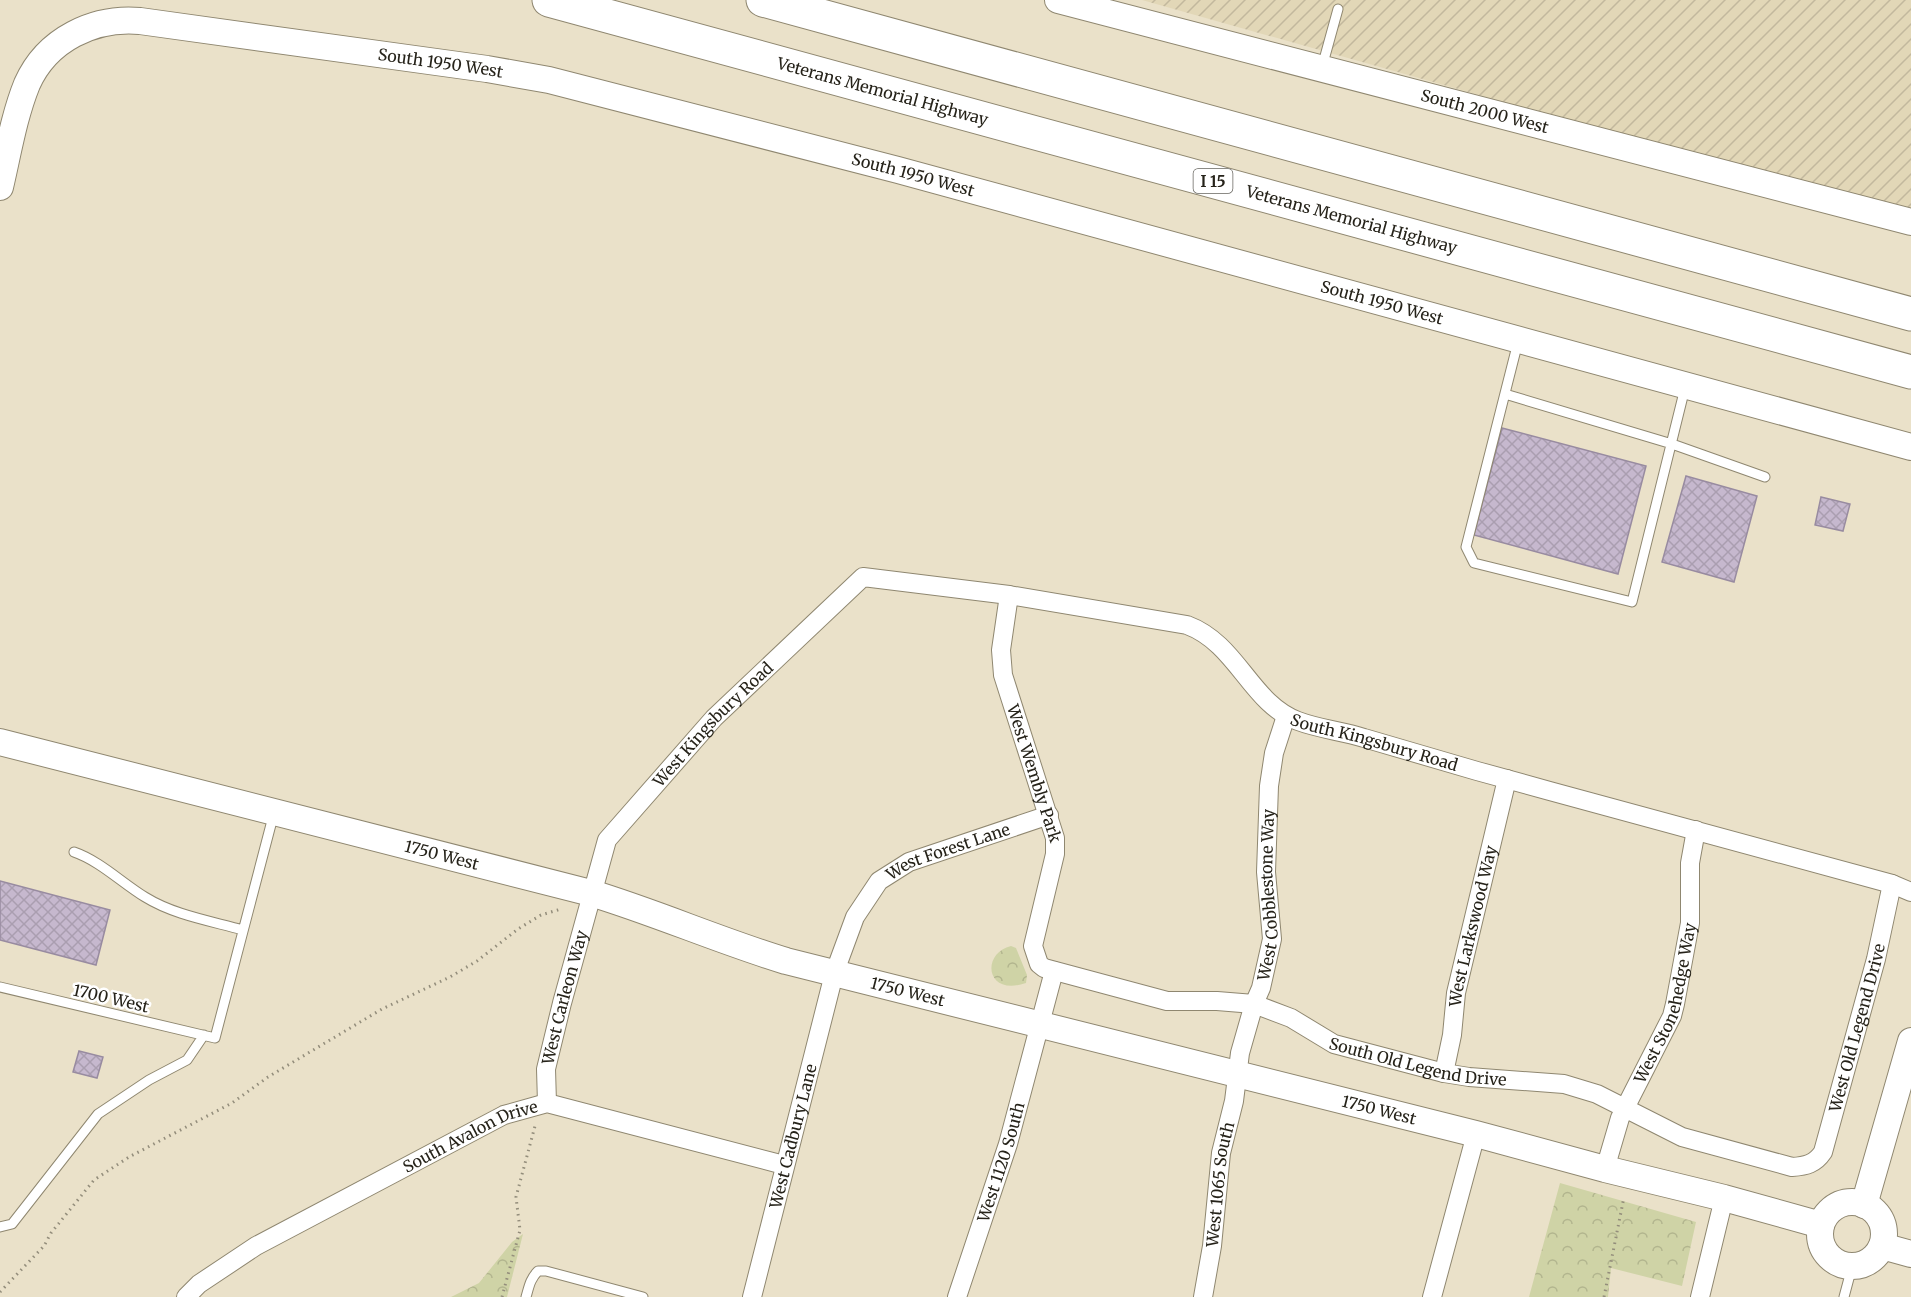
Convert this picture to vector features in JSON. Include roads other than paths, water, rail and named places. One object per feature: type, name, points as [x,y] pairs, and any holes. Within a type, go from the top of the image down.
[{"type":"highway","name":"Veterans Memorial Highway","points":[[549,0],[1911,372]]},
{"type":"highway","points":[[763,0],[1911,314]]},
{"type":"street","name":"South 2000 West","points":[[1058,0],[1911,222]]},
{"type":"street","name":"South 1950 West","points":[[0,187],[23,95],[35,70],[44,58],[64,40],[88,27],[114,21],[140,21],[487,69],[549,80],[898,170],[1911,447]]},
{"type":"street","name":"South Kingsbury Road","points":[[862,577],[1010,595],[1167,620],[1200,630],[1221,646],[1263,697],[1286,716],[1299,722],[1363,737],[1507,779],[1892,884],[1911,892]]},
{"type":"street","name":"West Kingsbury Road","points":[[591,893],[607,840],[714,718],[862,577]]},
{"type":"street","name":"West Wembly Park","points":[[1010,595],[1000,650],[1003,675],[1055,838],[1055,854],[1034,938],[1033,953]]},
{"type":"street","name":"West Cobblestone Way","points":[[1237,1073],[1240,1053],[1272,939],[1266,872],[1269,786],[1274,753],[1286,716]]},
{"type":"street","name":"1750 West","points":[[0,742],[591,893],[673,920],[735,946],[834,974],[1237,1073],[1821,1225]]},
{"type":"street","name":"West Larkswood Way","points":[[1444,1073],[1452,1035],[1456,993],[1507,779]]},
{"type":"street","name":"West Forest Lane","points":[[834,974],[855,917],[879,881],[909,862],[1049,815]]},
{"type":"street","name":"West Stonehedge Way","points":[[1605,1169],[1625,1108],[1672,1016],[1690,923],[1690,863],[1696,830]]},
{"type":"street","name":"West Old Legend Drive","points":[[1810,1165],[1824,1152],[1876,959],[1892,884]]},
{"type":"street","name":"West Carleon Way","points":[[547,1103],[546,1069],[591,893]]},
{"type":"street","name":"South Old Legend Drive","points":[[1033,953],[1039,964],[1054,971],[1167,1001],[1254,1004],[1291,1018],[1334,1044],[1444,1073],[1564,1084],[1597,1094],[1682,1137],[1792,1167],[1810,1165]]},
{"type":"street","points":[[1040,1024],[1054,971]]},
{"type":"street","name":"West Cadbury Lane","points":[[752,1297],[834,974]]},
{"type":"street","name":"West 1120 South","points":[[957,1297],[1008,1144],[1040,1024]]},
{"type":"street","points":[[1864,1205],[1911,1041]]},
{"type":"street","name":"West 1065 South","points":[[1203,1297],[1212,1246],[1221,1153],[1234,1101],[1237,1073]]},
{"type":"street","name":"South Avalon Drive","points":[[186,1297],[200,1284],[256,1246],[312,1215],[504,1115],[547,1103],[784,1165]]},
{"type":"street","points":[[1432,1297],[1476,1134]]},
{"type":"street","points":[[1700,1297],[1724,1198]]},
{"type":"street","points":[[1851,1202],[1864,1205],[1872,1209],[1880,1218],[1884,1237],[1882,1246],[1870,1261],[1852,1267],[1833,1261],[1821,1245],[1821,1225],[1832,1209],[1841,1204],[1851,1202]]},
{"type":"street","points":[[1882,1246],[1911,1254]]},
{"type":"lane","points":[[1322,69],[1338,9]]},
{"type":"lane","points":[[1519,339],[1466,548],[1474,563],[1632,602],[1686,385]]},
{"type":"lane","points":[[1505,394],[1672,444],[1765,477]]},
{"type":"lane","points":[[74,852],[87,856],[147,898],[179,912],[243,930],[275,811]]},
{"type":"lane","name":"1700 West","points":[[0,987],[215,1038],[243,930]]},
{"type":"lane","points":[[0,1227],[12,1224],[98,1114],[149,1080],[187,1060],[204,1035]]},
{"type":"lane","points":[[1844,1297],[1852,1267]]},
{"type":"lane","points":[[526,1297],[534,1275],[538,1271],[546,1271],[643,1297]]}]
